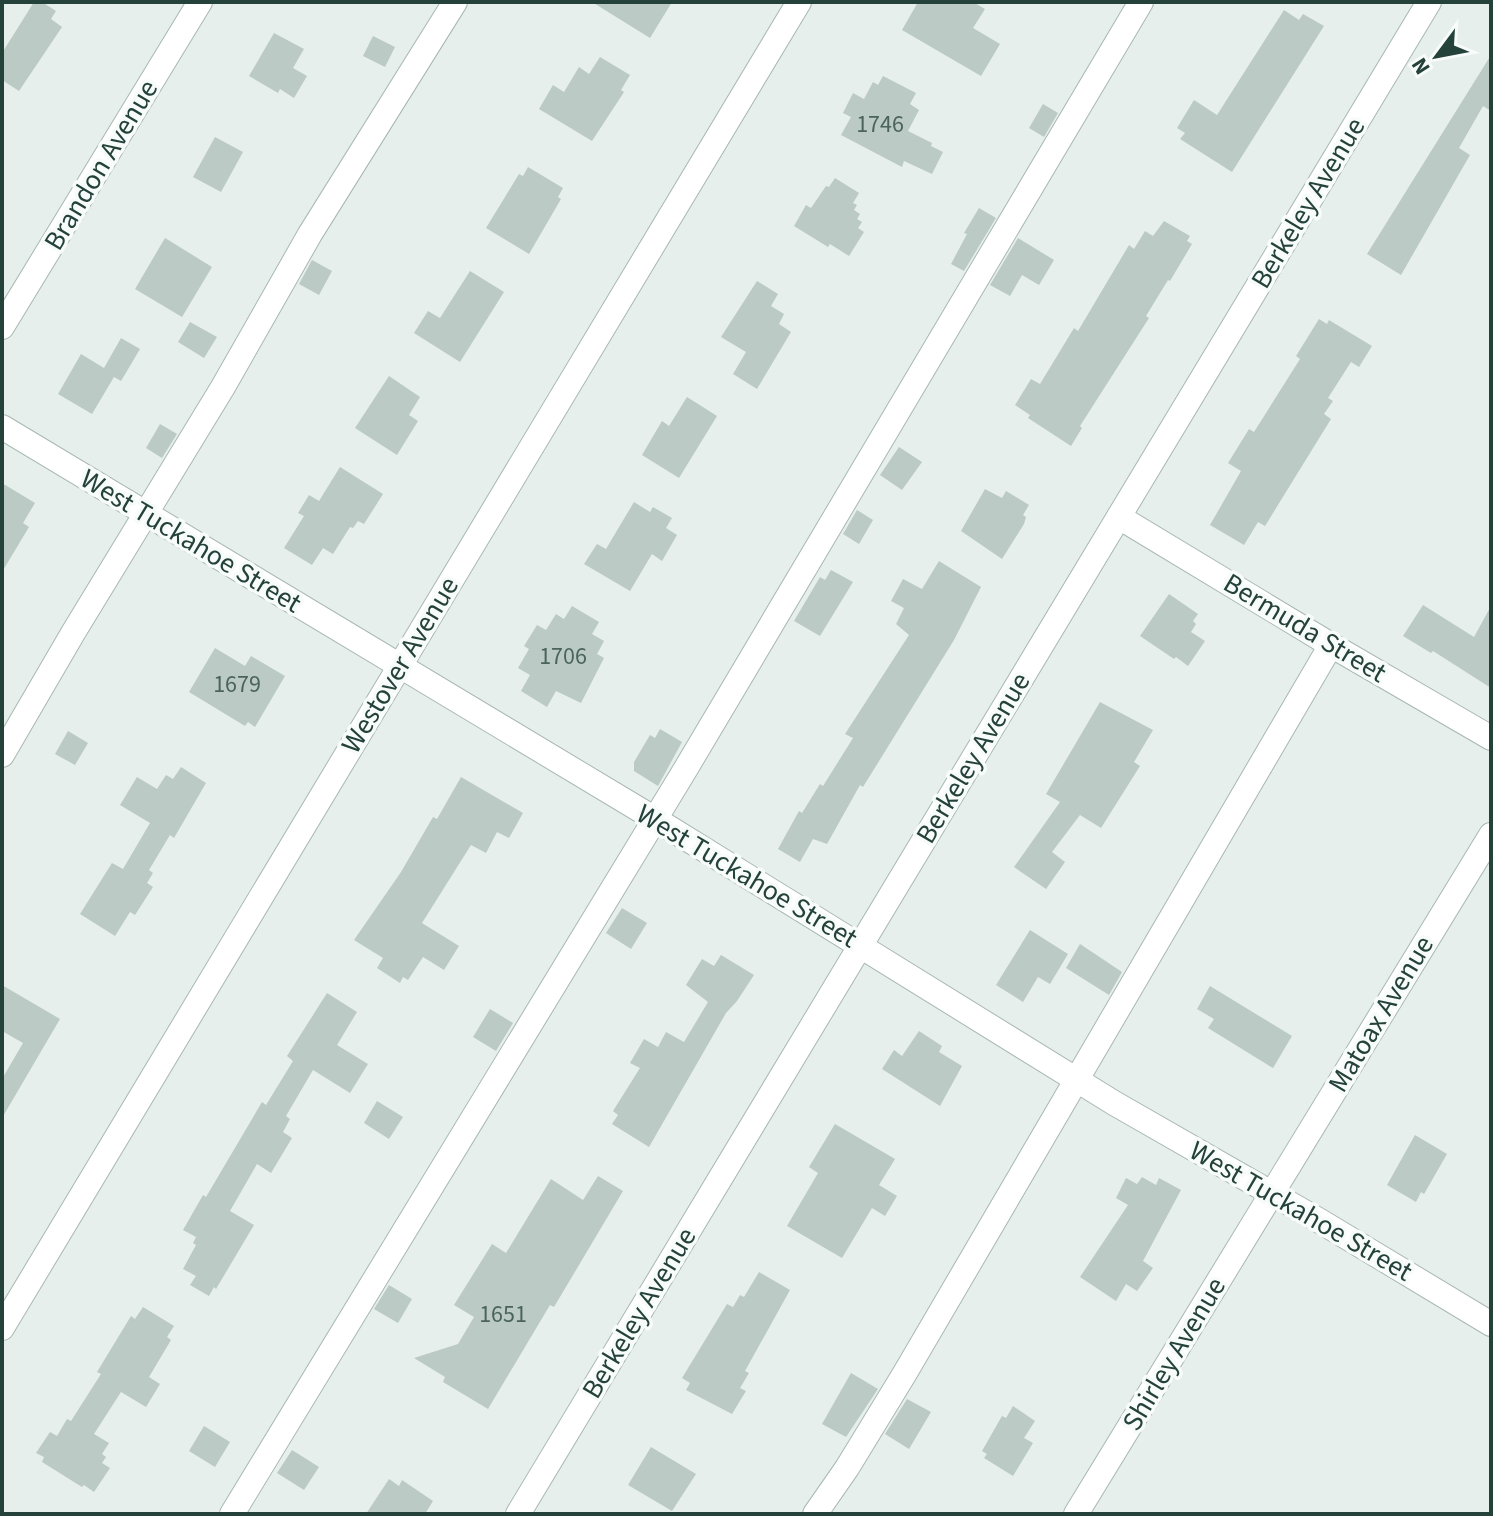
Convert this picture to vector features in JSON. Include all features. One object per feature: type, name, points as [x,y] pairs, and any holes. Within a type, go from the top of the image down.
[{"type":"street","name":"Brandon Avenue","points":[[2,327],[200,2]]},
{"type":"street","points":[[2,755],[223,387],[310,234],[455,2]]},
{"type":"street","name":"Westover Avenue","points":[[2,1328],[799,2]]},
{"type":"street","points":[[232,1514],[655,819],[1141,2]]},
{"type":"street","name":"Berkeley Avenue","points":[[518,1514],[1429,2]]},
{"type":"street","name":"West Tuckahoe Street","points":[[2,427],[655,819],[1076,1079],[1491,1324]]},
{"type":"street","name":"Bermuda Street","points":[[1119,517],[1491,738]]},
{"type":"street","points":[[815,1514],[905,1373],[1331,645]]},
{"type":"street","name":"Matoax Avenue","points":[[1272,1194],[1491,835]]},
{"type":"street","name":"Shirley Avenue","points":[[1076,1514],[1272,1194]]},
{"type":"building","points":[[34,2],[42,2],[56,11],[51,19],[62,27],[19,91],[2,80],[2,53]]},
{"type":"building","points":[[592,2],[672,2],[650,38]]},
{"type":"building","points":[[918,2],[973,2],[985,9],[973,28],[1000,44],[981,76],[902,30]]},
{"type":"building","points":[[1284,10],[1299,20],[1303,14],[1324,26],[1232,172],[1180,139],[1185,133],[1177,128],[1194,100],[1217,115]]},
{"type":"building","points":[[274,33],[304,49],[293,68],[307,76],[294,98],[280,89],[278,93],[249,76]]},
{"type":"building","points":[[373,36],[395,47],[385,67],[363,56]]},
{"type":"building","points":[[1491,55],[1491,111],[1483,106],[1459,148],[1470,155],[1401,275],[1367,254]]},
{"type":"building","points":[[600,57],[630,75],[621,90],[624,92],[592,141],[539,109],[553,85],[564,92],[579,67],[589,74]]},
{"type":"building","points":[[883,76],[916,93],[910,104],[919,110],[908,131],[943,152],[932,174],[904,161],[902,167],[841,135],[851,117],[843,113],[853,93],[864,99],[873,82],[878,85]]},
{"type":"building","points":[[1043,104],[1058,113],[1044,137],[1029,128]]},
{"type":"building","points":[[215,137],[243,152],[221,192],[193,177]]},
{"type":"building","points":[[528,167],[563,188],[558,197],[561,199],[529,254],[486,228],[519,174],[523,176]]},
{"type":"building","points":[[835,178],[859,193],[853,203],[857,205],[854,210],[860,214],[857,219],[862,222],[858,228],[864,232],[849,256],[794,226],[806,205],[811,208]]},
{"type":"building","points":[[979,208],[996,218],[964,271],[951,264]]},
{"type":"building","points":[[1164,221],[1190,236],[1187,241],[1192,244],[1080,426],[1082,428],[1071,446],[1028,418],[1030,415],[1015,405],[1031,379],[1040,384],[1074,328],[1078,331],[1129,245],[1134,249],[1145,231],[1153,236]]},
{"type":"building","points":[[165,238],[212,267],[182,317],[135,289]]},
{"type":"building","points":[[1018,238],[1054,260],[1039,285],[1022,275],[1010,296],[990,285]]},
{"type":"building","points":[[312,260],[332,271],[319,295],[299,284]]},
{"type":"building","points":[[470,271],[504,292],[460,362],[414,333],[428,311],[440,318]]},
{"type":"building","points":[[757,281],[778,294],[771,306],[784,314],[779,324],[791,332],[757,389],[733,374],[746,352],[721,337]]},
{"type":"building","points":[[1319,319],[1327,324],[1329,320],[1372,346],[1359,367],[1351,362],[1328,398],[1333,401],[1324,414],[1331,419],[1265,526],[1258,522],[1244,545],[1210,525],[1241,471],[1228,463],[1249,429],[1254,432],[1300,359],[1296,356]]},
{"type":"building","points":[[190,322],[217,337],[204,358],[178,342]]},
{"type":"building","points":[[121,338],[140,349],[121,381],[114,377],[92,414],[58,394],[81,354],[104,368]]},
{"type":"building","points":[[389,376],[420,397],[409,415],[418,421],[397,455],[355,428]]},
{"type":"building","points":[[687,397],[717,416],[679,478],[642,455],[662,421],[669,426]]},
{"type":"building","points":[[160,424],[177,434],[162,458],[146,448]]},
{"type":"building","points":[[899,447],[922,462],[902,490],[880,475]]},
{"type":"building","points":[[340,467],[383,494],[364,524],[358,521],[353,528],[350,527],[333,554],[323,548],[312,565],[284,548],[304,516],[298,513],[309,495],[319,501]]},
{"type":"building","points":[[2,483],[35,503],[23,523],[29,527],[2,572]]},
{"type":"building","points":[[985,489],[1002,498],[1006,491],[1029,505],[1023,515],[1026,517],[1024,524],[1002,559],[961,531]]},
{"type":"building","points":[[634,502],[650,512],[653,507],[672,518],[666,528],[677,535],[662,561],[652,554],[630,591],[584,564],[597,544],[606,549]]},
{"type":"building","points":[[857,510],[873,520],[859,544],[843,534]]},
{"type":"building","points":[[939,561],[981,587],[954,640],[863,787],[860,785],[827,844],[813,839],[800,862],[778,849],[799,811],[802,813],[820,784],[823,786],[853,738],[845,734],[909,635],[896,624],[904,608],[891,601],[903,579],[922,589]]},
{"type":"building","points":[[831,570],[853,582],[820,636],[794,621],[820,577],[825,580]]},
{"type":"building","points":[[1169,594],[1198,614],[1191,632],[1205,641],[1188,666],[1140,636]]},
{"type":"building","points":[[1423,605],[1474,637],[1491,606],[1491,688],[1403,636]]},
{"type":"building","points":[[572,606],[599,622],[592,634],[604,641],[597,654],[604,658],[581,703],[556,691],[547,707],[521,691],[530,675],[518,668],[529,649],[524,646],[537,625],[546,630],[556,614],[564,619]]},
{"type":"building","points":[[215,648],[245,666],[251,656],[285,676],[255,727],[248,722],[245,726],[189,692]]},
{"type":"building","points":[[1100,702],[1153,730],[1134,762],[1140,766],[1101,828],[1080,815],[1052,852],[1065,862],[1046,889],[1014,867],[1060,802],[1046,794]]},
{"type":"building","points":[[660,729],[682,742],[658,786],[634,771],[634,762],[650,735],[655,738]]},
{"type":"building","points":[[68,731],[88,743],[75,765],[55,754]]},
{"type":"building","points":[[181,767],[206,783],[174,838],[170,835],[149,870],[153,873],[147,883],[153,887],[135,915],[130,912],[115,936],[80,914],[112,863],[123,869],[150,823],[120,805],[137,777],[157,789],[166,775],[173,779]]},
{"type":"building","points":[[461,777],[523,813],[509,838],[497,832],[486,853],[471,845],[422,923],[459,946],[444,970],[423,957],[408,980],[403,977],[400,983],[377,968],[383,958],[354,940],[401,872],[433,817],[437,819]]},
{"type":"building","points":[[622,908],[647,923],[631,949],[606,933]]},
{"type":"building","points":[[1030,930],[1068,954],[1050,984],[1038,977],[1023,1002],[996,985]]},
{"type":"building","points":[[1080,944],[1122,972],[1109,995],[1066,968]]},
{"type":"building","points":[[721,955],[754,975],[726,1013],[649,1147],[612,1124],[618,1115],[613,1111],[640,1068],[630,1063],[644,1039],[658,1047],[666,1032],[684,1042],[708,1002],[686,985],[702,959],[714,966]]},
{"type":"building","points":[[2,985],[60,1019],[2,1118],[2,1079],[23,1043],[2,1031]]},
{"type":"building","points":[[1210,986],[1292,1036],[1273,1068],[1208,1028],[1214,1019],[1197,1009]]},
{"type":"building","points":[[327,993],[357,1012],[337,1045],[368,1064],[350,1093],[313,1070],[286,1116],[290,1119],[283,1132],[292,1138],[271,1173],[257,1164],[230,1211],[254,1225],[209,1296],[190,1285],[196,1276],[183,1269],[196,1245],[193,1243],[196,1237],[183,1230],[262,1102],[266,1105],[293,1061],[287,1056]]},
{"type":"building","points":[[490,1009],[513,1023],[496,1051],[473,1037]]},
{"type":"building","points":[[919,1031],[942,1046],[939,1052],[962,1066],[940,1106],[882,1069],[894,1050],[902,1056]]},
{"type":"building","points":[[377,1101],[403,1117],[389,1139],[364,1123]]},
{"type":"building","points":[[835,1124],[895,1159],[879,1185],[897,1196],[885,1216],[872,1208],[842,1258],[787,1226],[818,1173],[809,1167]]},
{"type":"building","points":[[1415,1135],[1447,1154],[1416,1202],[1387,1185]]},
{"type":"building","points":[[598,1176],[623,1191],[554,1307],[550,1305],[488,1409],[443,1382],[445,1377],[414,1358],[458,1344],[474,1317],[454,1305],[492,1244],[506,1253],[551,1179],[583,1200]]},
{"type":"building","points":[[1142,1177],[1156,1185],[1159,1178],[1181,1190],[1143,1261],[1153,1268],[1137,1291],[1126,1284],[1116,1301],[1080,1277],[1128,1205],[1116,1198],[1126,1178],[1137,1184]]},
{"type":"building","points":[[759,1272],[790,1290],[745,1371],[749,1373],[740,1388],[746,1391],[732,1414],[686,1390],[690,1383],[682,1378],[727,1304],[733,1307],[740,1295],[744,1297]]},
{"type":"building","points":[[389,1285],[412,1299],[398,1323],[374,1309]]},
{"type":"building","points":[[143,1307],[174,1326],[167,1337],[171,1340],[149,1377],[160,1384],[146,1407],[121,1392],[94,1434],[109,1443],[102,1454],[106,1457],[102,1463],[110,1468],[94,1492],[42,1462],[44,1457],[36,1453],[50,1432],[57,1436],[67,1419],[71,1421],[101,1374],[97,1372],[131,1316],[135,1319]]},
{"type":"building","points":[[851,1373],[878,1389],[846,1437],[822,1424]]},
{"type":"building","points":[[907,1399],[931,1412],[909,1449],[885,1434]]},
{"type":"building","points":[[1013,1406],[1035,1421],[1024,1438],[1033,1443],[1013,1476],[984,1458],[987,1454],[982,1451],[1002,1416],[1006,1418]]},
{"type":"building","points":[[204,1426],[230,1442],[215,1467],[189,1451]]},
{"type":"building","points":[[651,1447],[696,1474],[672,1511],[628,1485]]},
{"type":"building","points":[[292,1450],[319,1467],[304,1490],[277,1473]]},
{"type":"building","points":[[389,1479],[399,1486],[402,1480],[433,1501],[425,1514],[366,1514]]}]
